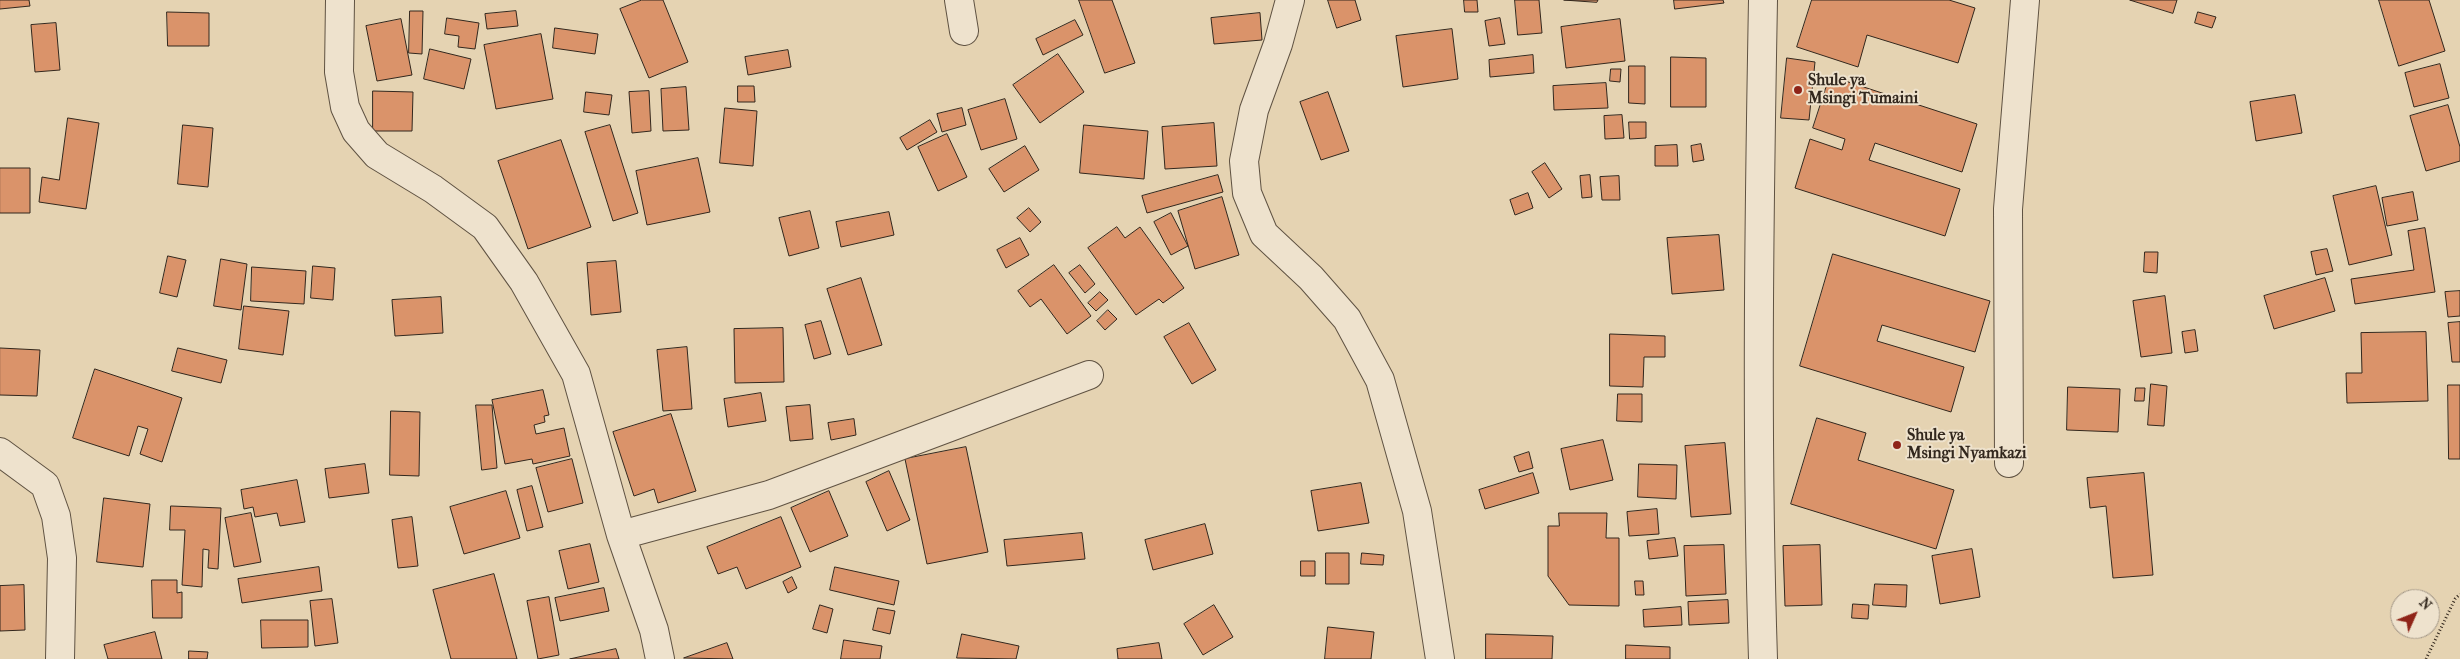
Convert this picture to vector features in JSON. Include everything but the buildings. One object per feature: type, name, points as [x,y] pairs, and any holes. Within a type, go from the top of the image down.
[{"type":"street","points":[[340,0],[339,72],[345,108],[356,130],[377,155],[433,189],[485,227],[524,282],[576,374],[621,535],[654,630],[660,659]]},
{"type":"street","points":[[959,0],[964,31]]},
{"type":"street","points":[[1290,0],[1278,44],[1254,110],[1244,161],[1246,193],[1264,234],[1311,278],[1347,319],[1380,380],[1417,511],[1440,659]]},
{"type":"street","points":[[1763,659],[1759,528],[1757,282],[1764,0]]},
{"type":"street","points":[[2009,463],[2008,209],[2025,0]]},
{"type":"street","points":[[621,535],[769,495],[1089,375]]},
{"type":"street","points":[[0,452],[45,485],[56,516],[62,558],[60,659]]},
{"type":"path","points":[[2426,659],[2455,599],[2460,594]]},
{"type":"place","name":"Shule ya Msingi Tumaini","points":[[1798,90]]},
{"type":"place","name":"Shule ya Msingi Nyamkazi","points":[[1897,445]]}]
